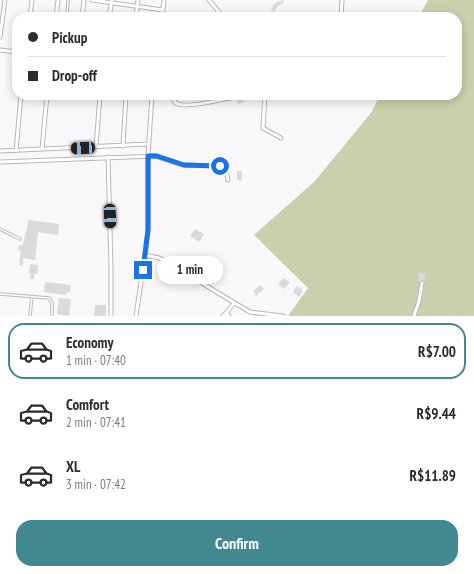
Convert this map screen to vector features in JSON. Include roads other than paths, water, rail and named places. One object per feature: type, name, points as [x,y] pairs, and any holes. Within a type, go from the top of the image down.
[{"type":"street","points":[[0,37],[6,0]]},
{"type":"street","points":[[31,12],[32,0]]},
{"type":"street","points":[[57,12],[58,0]]},
{"type":"street","points":[[83,12],[84,0]]},
{"type":"street","points":[[92,0],[111,1],[163,10],[164,0]]},
{"type":"street","points":[[137,12],[138,0]]},
{"type":"street","points":[[209,0],[219,12]]},
{"type":"street","points":[[341,12],[342,0]]},
{"type":"street","points":[[110,12],[111,1]]},
{"type":"street","points":[[0,50],[12,51]]},
{"type":"street","points":[[16,151],[21,100]]},
{"type":"street","points":[[42,149],[47,100]]},
{"type":"street","points":[[96,147],[100,100]]},
{"type":"street","points":[[123,146],[126,100]]},
{"type":"street","points":[[136,316],[148,230],[148,144],[152,100]]},
{"type":"street","points":[[174,100],[176,103],[181,105],[200,104],[220,100]]},
{"type":"street","points":[[265,100],[263,128],[281,138]]},
{"type":"street","points":[[0,151],[148,144]]},
{"type":"street","points":[[56,149],[57,159]]},
{"type":"street","points":[[0,162],[157,156],[184,165],[220,166],[226,171],[228,180]]},
{"type":"street","points":[[108,157],[111,316]]},
{"type":"street","points":[[145,255],[159,258],[168,262],[234,303],[254,313],[283,316]]},
{"type":"street","points":[[414,316],[419,301],[422,283]]},
{"type":"street","points":[[229,316],[224,315],[234,303]]},
{"type":"lane","points":[[67,12],[68,0]]},
{"type":"lane","points":[[0,229],[20,239]]},
{"type":"lane","points":[[0,294],[46,298],[52,303],[52,316]]},
{"type":"lane","points":[[30,316],[32,296]]}]
